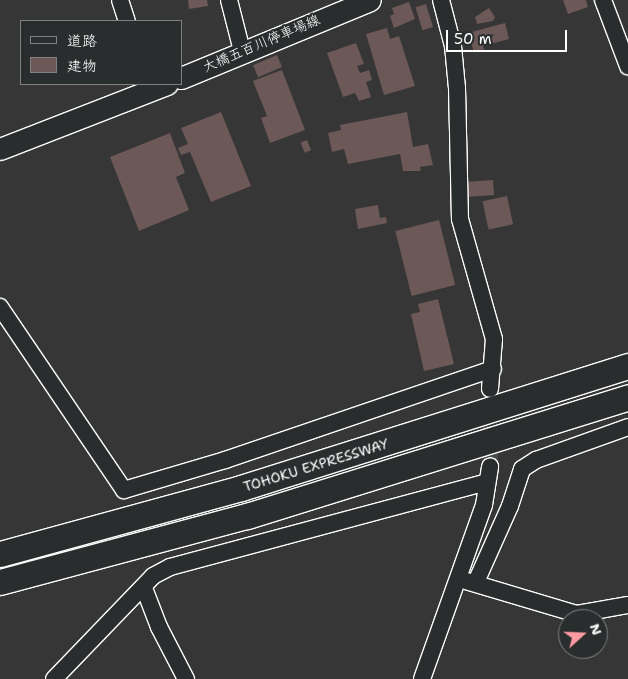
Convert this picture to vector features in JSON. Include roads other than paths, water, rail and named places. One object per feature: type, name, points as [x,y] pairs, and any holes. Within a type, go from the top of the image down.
[{"type":"highway","name":"TOHOKU EXPRESSWAY","points":[[0,554],[241,488],[628,366]]},
{"type":"highway","name":"TOHOKU EXPRESSWAY","points":[[0,582],[247,516],[628,397]]},
{"type":"main road","name":"大橋五百川停車場線","points":[[182,78],[242,51],[370,0]]},
{"type":"main road","points":[[0,149],[155,86]]},
{"type":"street","points":[[120,0],[128,20]]},
{"type":"street","points":[[229,0],[242,51]]},
{"type":"street","points":[[441,0],[453,46],[457,88],[460,219],[488,311],[494,339],[490,389]]},
{"type":"street","points":[[603,0],[628,66]]},
{"type":"street","points":[[0,307],[124,490],[225,460],[449,381],[493,369]]},
{"type":"street","points":[[476,582],[510,506],[522,469],[536,460],[628,427]]},
{"type":"street","points":[[422,679],[484,506],[490,466]]},
{"type":"street","points":[[54,679],[144,588],[153,576],[170,567],[488,482]]},
{"type":"street","points":[[457,580],[476,582],[577,614],[589,614],[628,605]]},
{"type":"street","points":[[144,588],[159,628],[186,679]]},
{"type":"tunnel","points":[[490,400],[490,466]]}]
